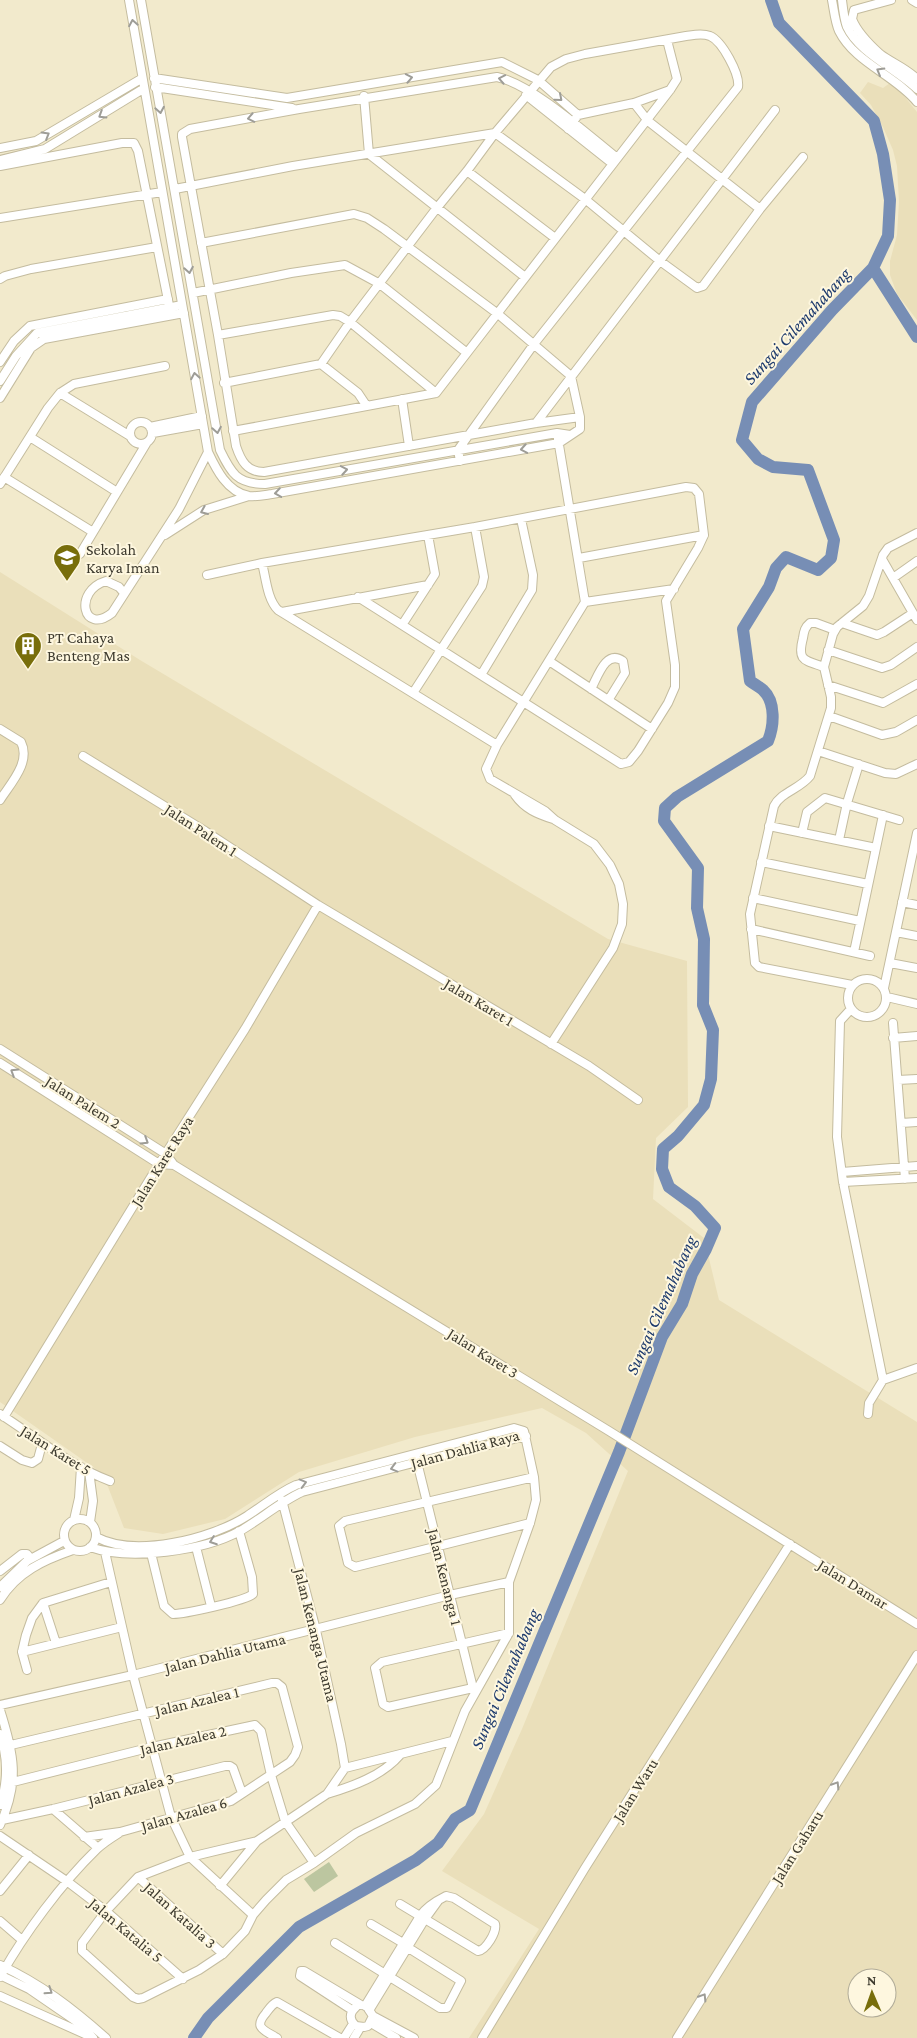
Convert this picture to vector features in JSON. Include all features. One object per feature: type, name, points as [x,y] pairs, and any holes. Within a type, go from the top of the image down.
[{"type":"street","points":[[129,0],[141,80],[208,452],[219,475],[238,491],[250,496]]},
{"type":"street","points":[[141,0],[220,450],[229,468],[238,479],[252,484],[265,484],[557,433],[570,435]]},
{"type":"street","points":[[832,0],[838,30],[846,42],[872,66],[905,89],[917,102]]},
{"type":"street","points":[[842,0],[847,27],[853,36],[877,60],[895,70],[917,90]]},
{"type":"street","points":[[890,0],[854,10],[852,19],[858,30],[881,54],[917,79]]},
{"type":"street","points":[[912,0],[917,3]]},
{"type":"street","points":[[224,383],[322,364],[350,322],[436,209],[495,133],[538,80],[551,67],[566,59],[609,49],[701,34],[710,36],[724,51],[738,80],[738,87],[534,344],[458,450],[460,461]]},
{"type":"street","points":[[233,431],[436,393],[585,199],[648,121],[670,90],[677,76],[666,40]]},
{"type":"street","points":[[136,42],[147,41]]},
{"type":"street","points":[[154,78],[287,98],[362,87],[497,61],[511,65],[538,80],[578,115]]},
{"type":"street","points":[[580,417],[536,423],[264,472],[256,472],[244,464],[238,453],[233,431],[218,335],[182,137],[184,132],[299,109],[497,77],[507,79],[528,93],[615,161]]},
{"type":"street","points":[[0,148],[36,141],[141,80]]},
{"type":"street","points":[[155,86],[299,109]]},
{"type":"street","points":[[362,87],[370,154],[436,209],[525,277]]},
{"type":"street","points":[[0,166],[41,154],[143,89]]},
{"type":"street","points":[[570,126],[578,115],[634,103],[670,90]]},
{"type":"street","points":[[634,103],[648,121],[760,209]]},
{"type":"street","points":[[536,423],[775,110]]},
{"type":"street","points":[[175,189],[293,166],[495,133],[585,199],[694,287],[703,286],[760,209],[803,158]]},
{"type":"street","points":[[0,160],[132,142],[138,151],[170,312]]},
{"type":"street","points":[[467,171],[555,238]]},
{"type":"street","points":[[0,218],[162,192]]},
{"type":"street","points":[[165,208],[178,206]]},
{"type":"street","points":[[163,536],[204,510],[250,496],[378,476],[559,443],[580,428],[580,417],[572,376],[498,314],[367,218],[354,214],[201,243]]},
{"type":"street","points":[[0,279],[31,269],[157,247]]},
{"type":"street","points":[[193,293],[345,265],[380,284],[467,353]]},
{"type":"street","points":[[0,381],[16,356],[37,333],[60,324],[168,299]]},
{"type":"street","points":[[0,398],[31,348],[44,339],[115,322],[183,309]]},
{"type":"street","points":[[218,335],[334,315],[340,316],[350,322],[436,393]]},
{"type":"street","points":[[0,362],[4,348],[30,326],[115,322]]},
{"type":"street","points":[[4,348],[23,362]]},
{"type":"street","points":[[192,359],[204,357]]},
{"type":"street","points":[[322,364],[358,393],[366,405]]},
{"type":"street","points":[[0,484],[60,393],[74,384],[165,366]]},
{"type":"street","points":[[60,393],[130,436],[136,443],[146,444]]},
{"type":"street","points":[[402,399],[409,446]]},
{"type":"street","points":[[151,430],[202,420]]},
{"type":"street","points":[[80,554],[146,444],[151,439],[151,430],[142,422],[137,423],[130,431],[130,436]]},
{"type":"street","points":[[551,1044],[612,948],[622,924],[624,904],[619,884],[610,865],[594,844],[554,820],[546,811],[514,794],[487,776],[486,766],[497,745],[585,602],[557,433]]},
{"type":"street","points":[[30,437],[118,492]]},
{"type":"street","points":[[124,593],[119,587],[106,581],[96,584],[85,602],[85,611],[94,618],[103,619],[112,613],[120,603],[124,593],[137,577],[183,502],[208,452]]},
{"type":"street","points":[[425,456],[426,467]]},
{"type":"street","points":[[375,465],[378,476]]},
{"type":"street","points":[[264,472],[265,484]]},
{"type":"street","points":[[4,476],[93,532]]},
{"type":"street","points":[[207,575],[262,563],[521,519],[691,487],[699,494],[704,535],[666,601]]},
{"type":"street","points":[[481,675],[532,590],[533,575],[521,519]]},
{"type":"street","points":[[414,693],[484,582],[475,527]]},
{"type":"street","points":[[852,985],[759,967],[755,963],[750,914],[774,806],[777,800],[805,782],[810,776],[831,708],[824,667],[835,630],[863,606],[870,596],[882,558],[888,548],[917,533]]},
{"type":"street","points":[[402,625],[435,574],[428,535]]},
{"type":"street","points":[[579,558],[704,535]]},
{"type":"street","points":[[682,539],[698,548]]},
{"type":"street","points":[[842,623],[877,634],[915,616],[882,558]]},
{"type":"street","points":[[892,578],[917,561]]},
{"type":"street","points":[[262,563],[273,604],[282,612],[497,745]]},
{"type":"street","points":[[282,612],[428,585]]},
{"type":"street","points":[[409,588],[420,599]]},
{"type":"street","points":[[585,602],[674,589]]},
{"type":"street","points":[[358,597],[621,764],[629,762],[668,703],[675,687],[675,665],[666,601],[658,592]]},
{"type":"street","points":[[824,667],[800,656],[799,652],[806,626],[810,623],[816,623],[835,630]]},
{"type":"street","points":[[828,650],[882,668],[891,665],[917,647]]},
{"type":"street","points":[[591,689],[606,662],[611,658],[618,657],[623,661],[625,672],[609,699]]},
{"type":"street","points":[[549,661],[652,728]]},
{"type":"street","points":[[828,684],[883,702],[917,684]]},
{"type":"street","points":[[828,716],[882,735],[896,732],[917,720]]},
{"type":"street","points":[[0,728],[21,742],[25,756],[23,763],[0,800]]},
{"type":"street","points":[[818,751],[885,773],[896,774],[917,764]]},
{"type":"street","name":"Jalan Palem 1","points":[[83,756],[205,831],[318,905]]},
{"type":"street","points":[[839,840],[847,803],[859,764]]},
{"type":"street","points":[[802,833],[807,812],[825,798],[899,820]]},
{"type":"street","points":[[854,952],[882,814]]},
{"type":"street","points":[[769,826],[876,848]]},
{"type":"street","points":[[884,988],[902,902],[913,872],[916,838]]},
{"type":"street","points":[[761,862],[868,884]]},
{"type":"street","points":[[754,898],[860,921]]},
{"type":"street","points":[[902,902],[917,905]]},
{"type":"street","name":"Jalan Karet 1","points":[[318,905],[589,1066],[638,1100]]},
{"type":"street","name":"Jalan Karet Raya","points":[[2,1416],[245,1029],[318,905]]},
{"type":"street","points":[[751,929],[870,956]]},
{"type":"street","points":[[896,932],[917,936]]},
{"type":"street","points":[[890,962],[917,968]]},
{"type":"street","points":[[865,978],[879,982],[884,988],[887,997],[885,1005],[880,1012],[873,1016],[864,1017],[850,1009],[847,1001],[852,985],[865,978]]},
{"type":"street","points":[[887,997],[917,1004]]},
{"type":"street","points":[[850,1009],[840,1021],[837,1137],[843,1182],[883,1380]]},
{"type":"street","points":[[892,1023],[905,1178]]},
{"type":"street","points":[[893,1038],[917,1036]]},
{"type":"street","name":"Jalan Palem 2","points":[[0,1050],[166,1154]]},
{"type":"street","name":"Jalan Palem 2","points":[[0,1063],[159,1164]]},
{"type":"street","points":[[898,1080],[917,1079]]},
{"type":"street","points":[[901,1124],[917,1122]]},
{"type":"street","name":"Jalan Karet 3","points":[[166,1154],[174,1165],[637,1448],[790,1544]]},
{"type":"street","name":"Jalan Karet 3","points":[[159,1164],[174,1165]]},
{"type":"street","points":[[842,1172],[917,1166]]},
{"type":"street","points":[[843,1182],[917,1178]]},
{"type":"street","points":[[868,1414],[869,1404],[883,1380],[917,1368]]},
{"type":"street","name":"Jalan Karet 5","points":[[2,1416],[42,1444],[81,1467],[110,1481]]},
{"type":"street","name":"Jalan Dahlia Raya","points":[[96,1537],[150,1549],[192,1539],[226,1527],[246,1516],[279,1493],[296,1485],[526,1436],[534,1477]]},
{"type":"street","points":[[0,1446],[22,1460],[32,1463],[38,1459],[42,1444]]},
{"type":"street","name":"Jalan Dahlia Raya","points":[[90,1548],[105,1552],[196,1547],[239,1532],[302,1492],[416,1458]]},
{"type":"street","name":"Jalan Kenanga 1","points":[[416,1458],[474,1689]]},
{"type":"street","points":[[74,1520],[79,1498],[81,1467]]},
{"type":"street","points":[[89,1471],[93,1500],[90,1522]]},
{"type":"street","points":[[257,1841],[190,1858],[138,1876],[106,1911],[82,1943],[81,1948],[138,1999],[184,1979],[223,1954],[245,1931],[253,1915],[286,1880],[356,1833],[415,1804],[430,1792],[440,1778],[452,1742],[474,1689],[509,1633],[509,1582],[530,1523],[536,1500],[534,1477],[345,1520],[339,1524],[348,1563],[352,1567],[438,1548],[530,1523]]},
{"type":"street","name":"Jalan Kenanga Utama","points":[[279,1493],[316,1630],[345,1768]]},
{"type":"street","points":[[0,1600],[9,1587],[31,1568],[47,1558],[73,1550],[82,1551],[90,1548],[96,1537],[95,1529],[90,1522],[82,1519],[74,1520],[65,1528],[64,1541],[73,1550]]},
{"type":"street","points":[[150,1549],[164,1606],[168,1611],[179,1614],[249,1597],[253,1594],[252,1577],[239,1532]]},
{"type":"street","points":[[0,1587],[10,1575],[31,1559],[64,1541]]},
{"type":"street","name":"Jalan Damar","points":[[790,1544],[917,1624]]},
{"type":"street","name":"Jalan Waru","points":[[482,2038],[585,1868],[790,1544]]},
{"type":"street","points":[[196,1547],[211,1606]]},
{"type":"street","points":[[105,1552],[133,1675],[171,1816],[190,1858],[253,1915]]},
{"type":"street","points":[[0,1572],[22,1554],[26,1554],[31,1559]]},
{"type":"street","points":[[27,1670],[22,1652],[28,1626],[43,1603],[111,1582]]},
{"type":"street","name":"Jalan Dahlia Utama","points":[[0,1704],[133,1675],[450,1595],[509,1582]]},
{"type":"street","points":[[43,1603],[56,1643]]},
{"type":"street","points":[[22,1652],[122,1627]]},
{"type":"street","points":[[474,1689],[392,1707],[383,1704],[375,1668],[379,1663],[509,1633]]},
{"type":"street","name":"Jalan Gaharu","points":[[677,2038],[917,1655]]},
{"type":"street","name":"Jalan Azalea 1","points":[[11,1745],[143,1713],[278,1684],[282,1687],[298,1752],[290,1762],[271,1775]]},
{"type":"street","points":[[0,1710],[11,1745],[14,1764],[13,1782],[1,1822]]},
{"type":"street","name":"Jalan Azalea 2","points":[[13,1782],[152,1747],[255,1725],[261,1731],[271,1775],[285,1821],[314,1863]]},
{"type":"street","points":[[0,1734],[6,1781],[0,1805]]},
{"type":"street","points":[[328,1794],[345,1768],[452,1742]]},
{"type":"street","points":[[220,1886],[257,1841],[328,1794],[344,1789],[384,1769],[400,1755]]},
{"type":"street","name":"Jalan Azalea 3","points":[[1,1822],[161,1781],[230,1766],[233,1768],[242,1793]]},
{"type":"street","name":"Jalan Azalea 6","points":[[84,1837],[120,1832],[171,1816],[226,1803],[271,1775]]},
{"type":"street","points":[[53,1809],[98,1848]]},
{"type":"street","name":"Jalan Azalea 6","points":[[0,1976],[3,1966],[68,1882],[98,1848],[120,1832]]},
{"type":"street","name":"Jalan Katalia 5","points":[[0,1836],[68,1882],[106,1911],[184,1979]]},
{"type":"street","points":[[0,1891],[29,1855]]},
{"type":"street","name":"Jalan Katalia 3","points":[[138,1876],[223,1954]]},
{"type":"street","points":[[344,2038],[356,2026],[368,2026],[368,2012],[422,1918],[424,1910],[446,1896],[450,1896],[495,1924],[496,1930],[484,1949],[478,1951],[422,1918],[400,1904]]},
{"type":"street","points":[[0,1922],[22,1940]]},
{"type":"street","points":[[335,1943],[440,2008],[446,2008],[462,1983],[460,1979],[371,1924]]},
{"type":"street","points":[[3,1966],[33,1981],[62,2000],[106,2038]]},
{"type":"street","points":[[396,2038],[368,2012],[352,2010],[300,1976],[302,1972],[304,1971],[368,2012],[414,2038]]},
{"type":"street","points":[[0,1976],[29,1988],[80,2024],[92,2037]]},
{"type":"street","points":[[0,1996],[92,2037]]},
{"type":"street","points":[[277,2038],[261,2028],[260,2020],[275,2003],[280,2002],[340,2038]]},
{"type":"street","points":[[352,2010],[350,2015],[356,2026],[354,2038]]},
{"type":"shaded area","points":[[868,82],[883,88],[890,83],[900,91],[917,112],[917,320],[897,294],[890,275],[890,261],[897,235],[899,202],[897,166],[893,150],[883,127],[871,105],[860,93]]},
{"type":"shaded area","points":[[0,572],[140,660],[608,939],[687,961],[688,1107],[656,1138],[653,1199],[704,1238],[719,1300],[917,1422],[917,2038],[469,2038],[539,1929],[442,1871],[484,1814],[522,1729],[628,1471],[586,1433],[542,1408],[415,1437],[299,1472],[225,1519],[163,1534],[124,1528],[103,1474],[0,1402]]},
{"type":"green space","points":[[329,1862],[338,1876],[314,1892],[304,1879]]},
{"type":"waterway","name":"Sungai Cilemahabang","points":[[194,2038],[208,2018],[299,1927],[416,1860],[438,1843],[455,1819],[470,1810],[619,1452],[662,1337],[682,1304],[692,1274],[715,1228],[695,1206],[669,1187],[662,1169],[663,1149],[678,1136],[704,1105],[711,1079],[713,1030],[703,1005],[704,939],[697,908],[698,868],[664,821],[665,808],[677,797],[768,741],[772,728],[772,707],[762,689],[750,681],[743,629],[769,587],[776,568],[786,557],[818,570],[831,558],[834,540],[808,470],[773,467],[758,459],[742,440],[752,402],[832,310],[873,268],[888,236],[890,200],[883,154],[874,121],[779,23],[771,0]]},
{"type":"waterway","points":[[873,268],[917,337]]},
{"type":"place","name":"Sekolah Karya Iman","points":[[67,582]]},
{"type":"place","name":"PT Cahaya Benteng Mas","points":[[28,670]]}]
